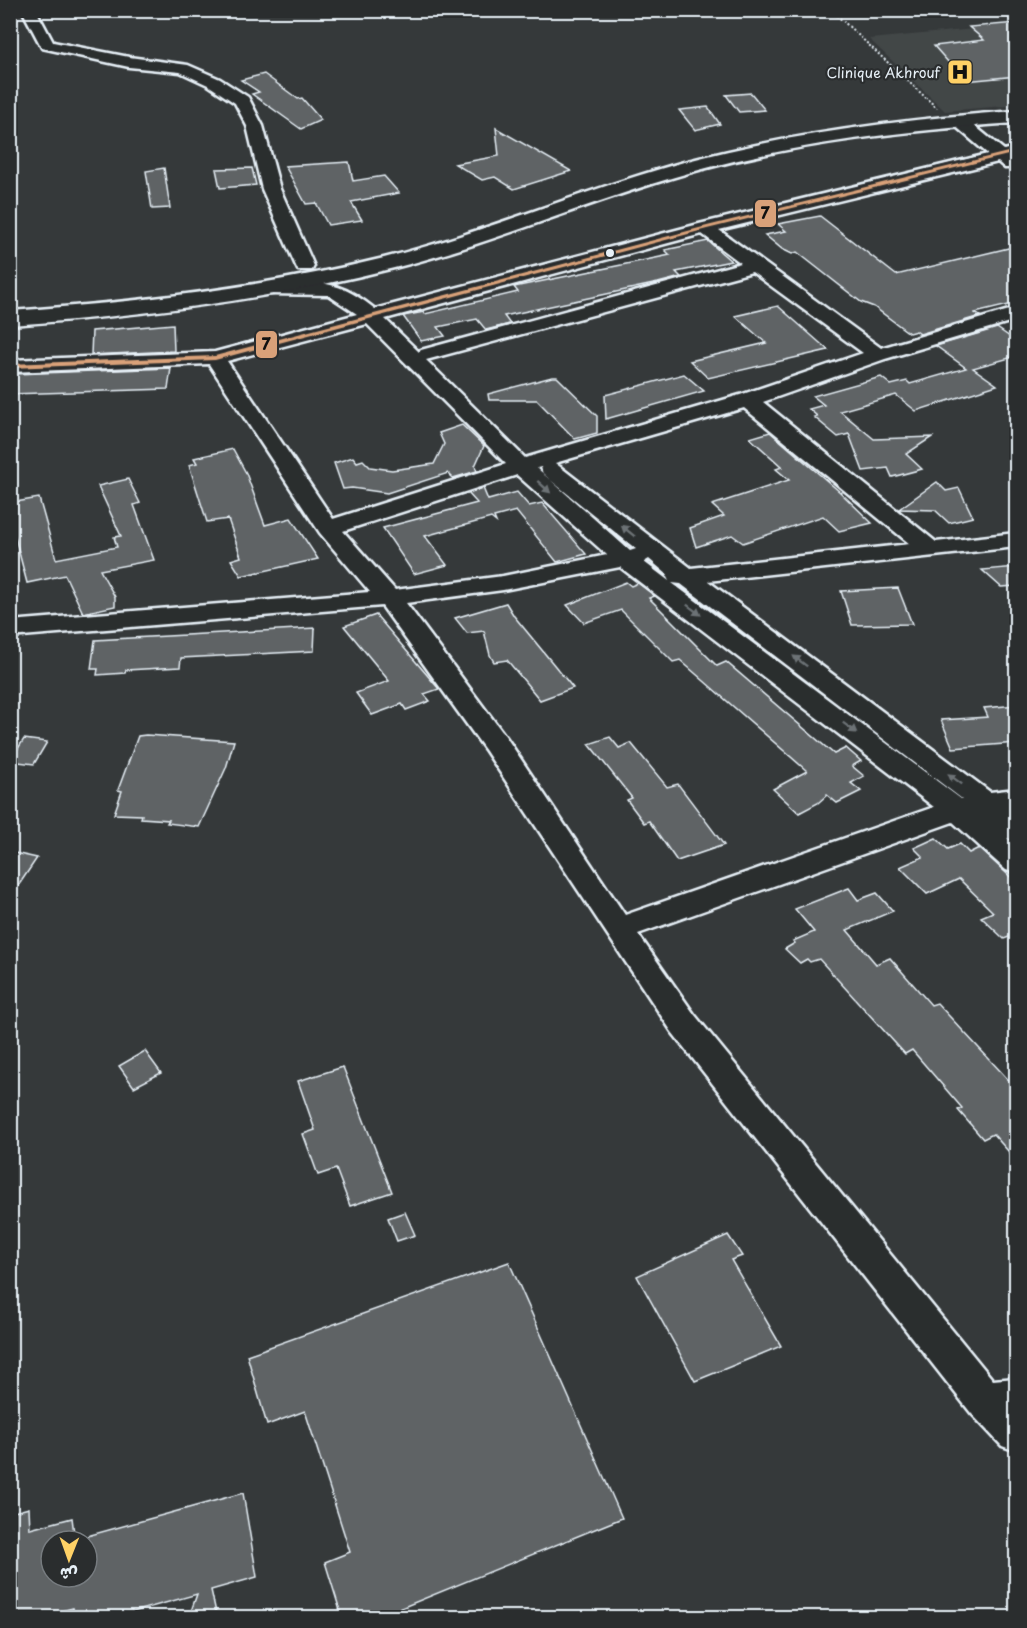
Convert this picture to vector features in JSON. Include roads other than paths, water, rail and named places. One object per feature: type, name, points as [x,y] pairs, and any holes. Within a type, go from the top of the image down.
[{"type":"highway","points":[[10,318],[117,310],[270,288],[370,267],[477,238],[645,180],[724,158],[819,137],[1017,109]]},
{"type":"highway","points":[[10,303],[168,290],[305,266],[454,231],[606,179],[692,153],[753,139],[827,126],[1017,117]]},
{"type":"street","points":[[29,10],[47,45],[129,62],[183,68],[214,82],[242,100],[255,126],[271,189],[305,266]]},
{"type":"street","points":[[960,118],[1013,156]]},
{"type":"street","points":[[10,366],[215,358],[377,313],[705,228],[1013,156]]},
{"type":"street","points":[[705,228],[878,355]]},
{"type":"street","points":[[428,354],[756,265]]},
{"type":"street","points":[[370,267],[354,279],[354,285],[377,313],[531,463],[688,576],[985,802],[1017,830]]},
{"type":"street","points":[[270,288],[338,291],[377,313],[428,354],[625,559],[957,810],[1017,862]]},
{"type":"street","points":[[328,528],[531,463],[747,400],[878,355],[1017,314]]},
{"type":"street","points":[[215,358],[328,528],[389,598],[496,744],[683,1023],[1001,1398],[1017,1432]]},
{"type":"street","points":[[747,400],[930,549]]},
{"type":"street","points":[[656,581],[1017,540]]},
{"type":"street","points":[[10,629],[389,598],[503,583],[654,552]]},
{"type":"street","points":[[618,929],[957,810],[985,802],[1017,799]]},
{"type":"place","name":"Clinique Akhrouf","points":[[960,72]]}]
